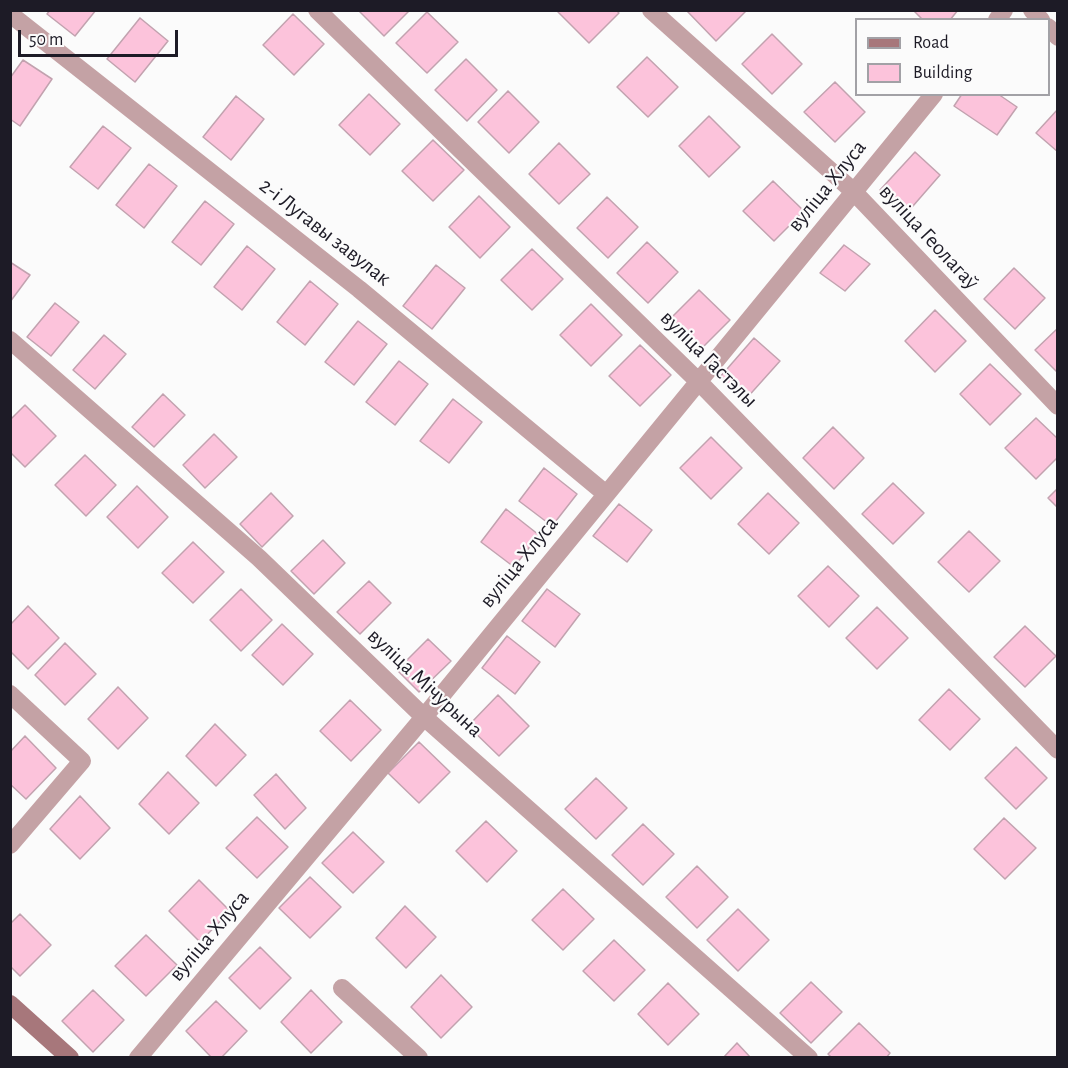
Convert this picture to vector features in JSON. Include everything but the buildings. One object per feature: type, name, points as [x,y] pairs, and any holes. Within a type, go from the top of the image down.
[{"type":"street","name":"вуліца Гастэлы","points":[[317,10],[699,381],[1058,750]]},
{"type":"street","name":"вуліца Геолагаў","points":[[651,10],[853,191],[1058,406]]},
{"type":"street","name":"2-і Лугавы завулак","points":[[10,14],[350,281],[606,494]]},
{"type":"street","name":"вуліца Хлуса","points":[[138,1058],[424,717],[932,96]]},
{"type":"street","name":"вуліца Мічурына","points":[[10,340],[259,558],[424,717],[809,1058]]},
{"type":"street","points":[[10,694],[81,761],[10,846]]},
{"type":"street","points":[[342,988],[419,1058]]},
{"type":"street","points":[[10,1004],[70,1058]]}]
